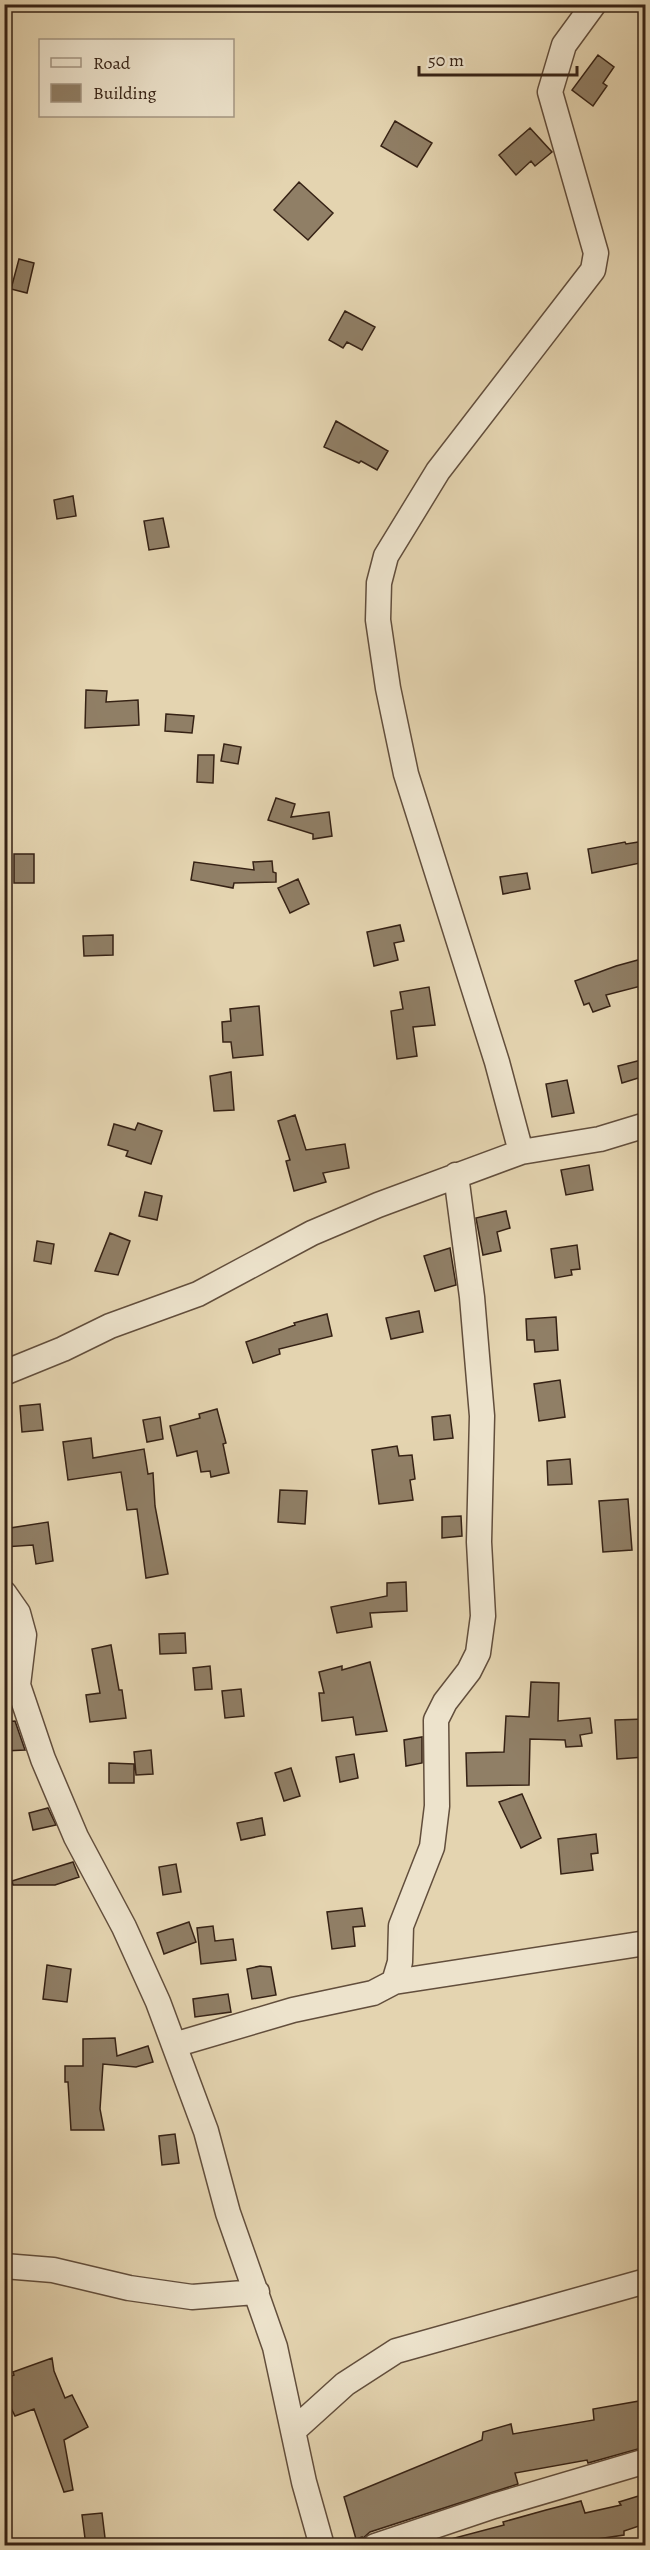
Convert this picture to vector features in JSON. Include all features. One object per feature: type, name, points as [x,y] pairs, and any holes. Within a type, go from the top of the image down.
[{"type":"street","points":[[522,1152],[497,1062],[406,774],[388,688],[378,620],[379,583],[386,556],[438,471],[593,270],[596,253],[550,92],[564,45],[594,4]]},
{"type":"street","points":[[4,1373],[63,1349],[110,1326],[198,1294],[312,1233],[456,1176],[522,1152],[600,1139],[645,1125]]},
{"type":"street","points":[[394,1982],[400,1962],[401,1926],[432,1847],[437,1806],[436,1720],[445,1701],[469,1671],[478,1653],[483,1616],[479,1542],[482,1416],[472,1297],[456,1176]]},
{"type":"street","points":[[4,1593],[18,1613],[24,1635],[18,1684],[43,1759],[76,1837],[129,1938],[158,2002],[206,2131],[228,2213],[276,2347],[304,2482],[322,2546]]},
{"type":"street","points":[[174,2045],[293,2010],[373,1993],[394,1982],[645,1943]]},
{"type":"street","points":[[4,2266],[53,2270],[129,2288],[192,2296],[257,2292]]},
{"type":"street","points":[[293,2432],[345,2384],[396,2351],[645,2282]]},
{"type":"street","points":[[375,2546],[494,2506],[645,2461]]},
{"type":"building","points":[[598,55],[614,67],[603,83],[607,86],[593,106],[572,90]]},
{"type":"building","points":[[395,121],[432,143],[417,167],[381,146]]},
{"type":"building","points":[[530,128],[552,152],[535,166],[531,161],[516,175],[499,155]]},
{"type":"building","points":[[299,182],[333,213],[308,240],[274,210]]},
{"type":"building","points":[[19,259],[34,263],[27,293],[11,289]]},
{"type":"building","points":[[345,311],[375,327],[362,350],[347,342],[343,348],[329,340]]},
{"type":"building","points":[[336,421],[388,451],[377,470],[361,461],[359,463],[324,447]]},
{"type":"building","points":[[73,496],[76,516],[57,519],[54,500]]},
{"type":"building","points":[[163,518],[169,547],[149,550],[144,521]]},
{"type":"building","points":[[86,690],[107,691],[106,702],[138,700],[139,725],[85,728]]},
{"type":"building","points":[[166,714],[194,716],[192,733],[165,731]]},
{"type":"building","points":[[224,744],[241,747],[238,764],[221,761]]},
{"type":"building","points":[[198,755],[214,755],[213,783],[197,782]]},
{"type":"building","points":[[276,798],[295,804],[291,817],[329,812],[332,836],[313,839],[313,834],[268,820]]},
{"type":"building","points":[[645,841],[645,862],[592,873],[588,849]]},
{"type":"building","points":[[14,854],[34,854],[34,883],[14,883]]},
{"type":"building","points":[[272,861],[276,882],[234,883],[233,888],[191,880],[194,862],[254,870],[253,862]]},
{"type":"building","points":[[527,873],[530,889],[503,894],[500,877]]},
{"type":"building","points":[[298,879],[309,904],[290,913],[278,888]]},
{"type":"building","points":[[400,925],[404,941],[394,943],[398,960],[374,966],[367,932]]},
{"type":"building","points":[[113,935],[113,955],[84,956],[83,936]]},
{"type":"building","points":[[645,958],[645,985],[606,995],[610,1006],[593,1012],[589,1003],[584,1005],[575,981]]},
{"type":"building","points":[[429,987],[435,1025],[413,1027],[417,1056],[397,1059],[391,1011],[403,1009],[400,992]]},
{"type":"building","points":[[259,1006],[263,1055],[233,1058],[231,1042],[223,1042],[222,1022],[231,1021],[230,1009]]},
{"type":"building","points":[[645,1059],[645,1076],[622,1083],[618,1066]]},
{"type":"building","points":[[231,1072],[234,1110],[214,1111],[210,1076]]},
{"type":"building","points":[[567,1080],[574,1113],[552,1117],[546,1084]]},
{"type":"building","points":[[295,1115],[306,1150],[345,1144],[349,1168],[323,1173],[326,1182],[294,1191],[286,1161],[290,1160],[278,1121]]},
{"type":"building","points":[[138,1123],[162,1131],[151,1164],[126,1156],[128,1151],[108,1145],[114,1124],[135,1130]]},
{"type":"building","points":[[589,1165],[593,1190],[566,1195],[561,1170]]},
{"type":"building","points":[[145,1192],[162,1196],[157,1220],[139,1216]]},
{"type":"building","points":[[506,1211],[510,1228],[497,1232],[501,1251],[483,1255],[476,1218]]},
{"type":"building","points":[[110,1233],[130,1241],[118,1275],[95,1271]]},
{"type":"building","points":[[37,1241],[54,1244],[51,1264],[34,1261]]},
{"type":"building","points":[[577,1245],[580,1269],[571,1270],[572,1275],[555,1278],[551,1249]]},
{"type":"building","points":[[450,1248],[456,1285],[435,1291],[424,1256]]},
{"type":"building","points":[[419,1311],[423,1332],[391,1339],[386,1318]]},
{"type":"building","points":[[327,1314],[332,1336],[279,1349],[280,1354],[253,1363],[246,1342],[295,1325],[294,1323]]},
{"type":"building","points":[[556,1317],[558,1350],[535,1352],[534,1340],[527,1340],[526,1319]]},
{"type":"building","points":[[560,1380],[565,1417],[539,1421],[534,1384]]},
{"type":"building","points":[[40,1404],[43,1430],[22,1432],[20,1406]]},
{"type":"building","points":[[217,1409],[226,1443],[223,1444],[229,1473],[211,1477],[210,1471],[201,1472],[197,1451],[177,1456],[170,1426],[200,1418],[199,1414]]},
{"type":"building","points":[[450,1415],[453,1438],[434,1440],[432,1417]]},
{"type":"building","points":[[160,1417],[163,1439],[147,1442],[143,1420]]},
{"type":"building","points":[[91,1438],[93,1458],[144,1449],[148,1474],[153,1473],[155,1506],[168,1574],[146,1578],[137,1509],[127,1510],[121,1472],[68,1480],[63,1442]]},
{"type":"building","points":[[397,1446],[399,1456],[412,1455],[415,1479],[410,1480],[413,1500],[379,1504],[372,1450]]},
{"type":"building","points":[[570,1459],[572,1484],[548,1485],[547,1461]]},
{"type":"building","points":[[280,1490],[307,1491],[305,1524],[278,1522]]},
{"type":"building","points":[[628,1499],[632,1550],[603,1552],[599,1501]]},
{"type":"building","points":[[461,1516],[462,1536],[442,1538],[442,1517]]},
{"type":"building","points":[[48,1522],[53,1561],[36,1564],[33,1545],[4,1547],[4,1529]]},
{"type":"building","points":[[406,1582],[407,1611],[370,1613],[372,1627],[337,1633],[331,1607],[387,1596],[387,1583]]},
{"type":"building","points":[[185,1633],[186,1653],[160,1654],[159,1634]]},
{"type":"building","points":[[111,1645],[126,1718],[90,1722],[86,1695],[100,1693],[92,1649]]},
{"type":"building","points":[[370,1662],[387,1731],[356,1735],[353,1717],[322,1721],[319,1693],[324,1693],[319,1672],[342,1666],[342,1670]]},
{"type":"building","points":[[210,1666],[212,1689],[195,1690],[193,1668]]},
{"type":"building","points":[[531,1682],[559,1683],[558,1721],[590,1718],[592,1733],[580,1735],[582,1746],[566,1747],[565,1740],[530,1739],[529,1785],[467,1786],[466,1753],[504,1752],[506,1716],[529,1717]]},
{"type":"building","points":[[241,1689],[244,1716],[225,1718],[222,1691]]},
{"type":"building","points":[[645,1719],[645,1757],[617,1759],[615,1720]]},
{"type":"building","points":[[15,1721],[25,1750],[4,1751],[4,1722]]},
{"type":"building","points":[[422,1737],[422,1763],[406,1766],[404,1740]]},
{"type":"building","points":[[151,1750],[153,1774],[136,1775],[134,1752]]},
{"type":"building","points":[[354,1754],[358,1778],[340,1782],[336,1757]]},
{"type":"building","points":[[109,1763],[134,1764],[134,1783],[109,1783]]},
{"type":"building","points":[[291,1768],[300,1796],[284,1801],[275,1773]]},
{"type":"building","points":[[522,1794],[541,1838],[521,1848],[499,1802]]},
{"type":"building","points":[[48,1808],[56,1825],[33,1830],[29,1813]]},
{"type":"building","points":[[262,1818],[265,1835],[241,1840],[237,1823]]},
{"type":"building","points":[[596,1834],[598,1853],[591,1854],[593,1870],[561,1874],[558,1839]]},
{"type":"building","points":[[73,1862],[79,1877],[55,1885],[13,1885],[12,1881]]},
{"type":"building","points":[[176,1864],[181,1892],[163,1895],[159,1867]]},
{"type":"building","points":[[362,1908],[365,1926],[353,1927],[355,1946],[332,1949],[327,1912]]},
{"type":"building","points":[[189,1922],[196,1942],[164,1954],[157,1933]]},
{"type":"building","points":[[213,1926],[215,1941],[233,1939],[236,1960],[201,1964],[197,1928]]},
{"type":"building","points":[[47,1965],[71,1969],[67,2002],[43,1999]]},
{"type":"building","points":[[260,1966],[271,1967],[276,1995],[252,1999],[247,1969]]},
{"type":"building","points":[[228,1994],[231,2012],[195,2017],[193,1999]]},
{"type":"building","points":[[115,2038],[117,2056],[148,2046],[153,2062],[136,2067],[103,2064],[100,2109],[104,2130],[71,2130],[65,2066],[83,2066],[83,2039]]},
{"type":"building","points":[[175,2134],[179,2163],[162,2165],[159,2136]]},
{"type":"building","points":[[52,2358],[54,2371],[65,2398],[72,2395],[88,2427],[64,2440],[73,2490],[64,2492],[34,2409],[15,2416],[4,2394],[4,2379],[14,2375],[13,2372]]},
{"type":"building","points":[[645,2400],[645,2447],[588,2463],[587,2460],[515,2473],[518,2484],[370,2532],[362,2539],[362,2537],[356,2539],[344,2497],[482,2440],[483,2432],[511,2424],[513,2434],[594,2420],[593,2409]]},
{"type":"building","points":[[645,2494],[645,2524],[624,2531],[624,2535],[591,2540],[591,2542],[577,2546],[448,2546],[447,2540],[504,2525],[503,2522],[546,2510],[581,2501],[585,2513],[621,2505],[619,2502]]},
{"type":"building","points":[[102,2513],[106,2546],[86,2546],[82,2515]]}]
